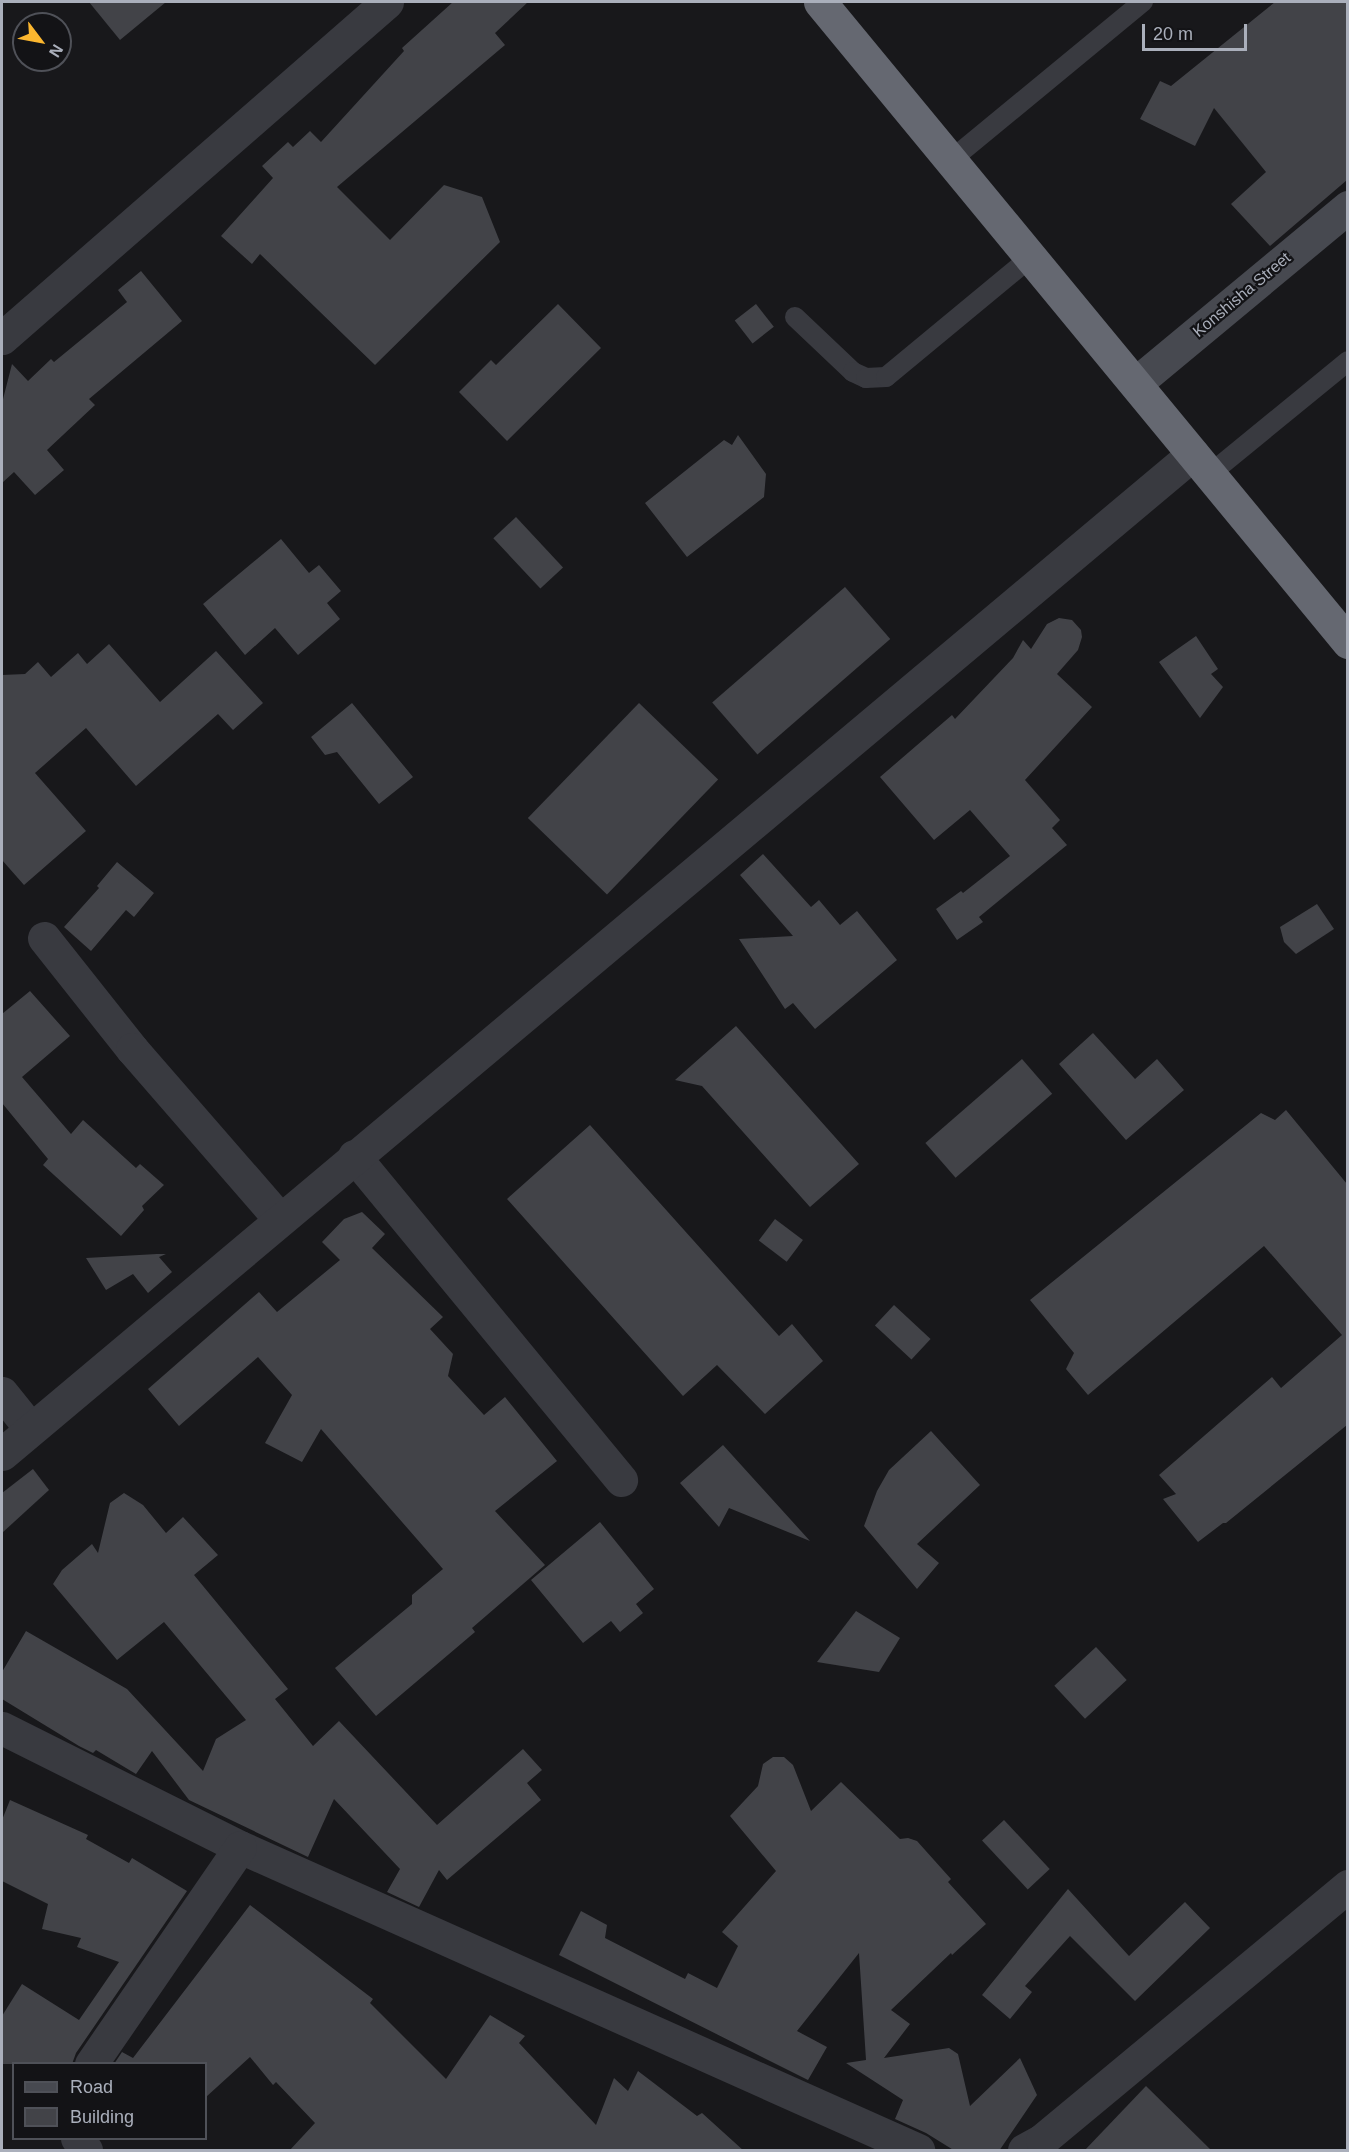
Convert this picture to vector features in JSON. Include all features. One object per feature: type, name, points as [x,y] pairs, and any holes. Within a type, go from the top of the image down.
[{"type":"highway","points":[[820,2],[1347,642]]},
{"type":"street","points":[[2,338],[387,2]]},
{"type":"street","name":"Konshisha Street","points":[[1136,383],[1347,207]]},
{"type":"street","points":[[2,1454],[354,1156],[1201,464]]},
{"type":"street","points":[[44,939],[132,1049],[280,1219]]},
{"type":"street","points":[[354,1156],[621,1480]]},
{"type":"street","points":[[2,1393],[30,1428]]},
{"type":"street","points":[[2,1728],[240,1847],[918,2151]]},
{"type":"street","points":[[92,2062],[240,1847]]},
{"type":"street","points":[[1024,2151],[1042,2140],[1347,1886]]},
{"type":"lane","points":[[951,160],[1143,2]]},
{"type":"lane","points":[[795,317],[853,372],[866,378],[885,377],[1031,256]]},
{"type":"lane","points":[[1201,464],[1347,361]]},
{"type":"building","points":[[89,2],[166,2],[120,40]]},
{"type":"building","points":[[453,2],[528,2],[495,33],[505,45],[337,187],[390,240],[444,185],[482,197],[500,242],[375,365],[260,254],[252,264],[221,236],[273,178],[262,166],[288,142],[293,147],[310,131],[321,142],[404,51],[402,48]]},
{"type":"building","points":[[1275,2],[1347,2],[1347,180],[1270,246],[1231,204],[1266,172],[1214,108],[1195,146],[1140,119],[1160,81],[1171,86]]},
{"type":"building","points":[[141,271],[182,321],[89,399],[95,405],[47,450],[64,470],[35,495],[14,472],[2,483],[2,403],[12,364],[28,381],[51,359],[54,362],[127,302],[118,290]]},
{"type":"building","points":[[558,304],[601,348],[507,441],[459,392],[491,360],[496,365]]},
{"type":"building","points":[[756,304],[774,327],[753,343],[735,321]]},
{"type":"building","points":[[738,435],[766,474],[764,497],[687,557],[645,503],[724,440],[732,445]]},
{"type":"building","points":[[516,517],[563,567],[540,589],[493,538]]},
{"type":"building","points":[[281,539],[309,573],[319,565],[341,591],[327,603],[340,619],[298,655],[275,628],[245,655],[203,604]]},
{"type":"building","points":[[845,587],[890,639],[757,755],[712,702]]},
{"type":"building","points":[[1059,618],[1072,620],[1081,630],[1082,637],[1078,650],[1057,674],[1092,707],[1025,780],[1060,820],[1052,828],[1067,845],[979,917],[983,922],[957,940],[936,909],[961,891],[963,893],[1010,856],[970,810],[934,840],[880,777],[952,715],[955,719],[1013,658],[1023,640],[1031,649],[1047,624]]},
{"type":"building","points":[[1196,636],[1218,669],[1211,674],[1223,687],[1200,718],[1159,662]]},
{"type":"building","points":[[109,644],[160,702],[216,651],[263,703],[233,730],[218,714],[136,786],[86,728],[35,773],[86,831],[24,885],[2,860],[2,675],[25,674],[38,662],[51,677],[78,653],[87,664]]},
{"type":"building","points":[[352,703],[413,777],[379,804],[337,752],[325,755],[311,737]]},
{"type":"building","points":[[639,703],[718,779],[607,895],[528,818]]},
{"type":"building","points":[[763,854],[811,907],[819,900],[840,925],[857,911],[897,960],[815,1029],[793,1003],[785,1009],[739,939],[793,936],[740,875]]},
{"type":"building","points":[[117,862],[154,893],[134,917],[126,910],[91,951],[64,927],[99,888],[97,886]]},
{"type":"building","points":[[1317,904],[1334,929],[1296,954],[1284,942],[1280,927]]},
{"type":"building","points":[[30,991],[70,1036],[22,1077],[71,1134],[83,1120],[136,1168],[140,1164],[164,1185],[142,1206],[144,1210],[121,1236],[43,1165],[48,1159],[2,1103],[2,1014]]},
{"type":"building","points":[[736,1026],[859,1164],[810,1207],[702,1086],[675,1080]]},
{"type":"building","points":[[1093,1033],[1135,1079],[1157,1059],[1184,1090],[1126,1140],[1059,1064]]},
{"type":"building","points":[[1022,1059],[1052,1094],[956,1178],[925,1143]]},
{"type":"building","points":[[1286,1110],[1347,1184],[1347,1425],[1226,1523],[1198,1542],[1163,1499],[1176,1494],[1159,1475],[1272,1377],[1281,1388],[1342,1335],[1264,1246],[1088,1395],[1066,1369],[1074,1353],[1030,1300],[1261,1113],[1275,1120]]},
{"type":"building","points":[[590,1125],[779,1336],[792,1324],[823,1361],[765,1414],[717,1365],[683,1396],[507,1199]]},
{"type":"building","points":[[362,1212],[385,1234],[372,1248],[443,1317],[430,1329],[453,1354],[448,1376],[484,1415],[505,1397],[557,1461],[495,1511],[545,1565],[472,1628],[475,1632],[376,1716],[335,1668],[412,1604],[412,1595],[443,1569],[321,1429],[302,1462],[265,1443],[292,1395],[258,1357],[179,1426],[148,1389],[259,1292],[277,1312],[340,1260],[322,1242],[344,1219]]},
{"type":"building","points":[[775,1219],[803,1240],[787,1262],[759,1241]]},
{"type":"building","points":[[166,1254],[159,1257],[172,1272],[148,1293],[133,1274],[106,1290],[86,1258]]},
{"type":"building","points":[[894,1305],[931,1339],[911,1360],[875,1325]]},
{"type":"building","points":[[931,1431],[980,1485],[917,1544],[939,1563],[917,1589],[864,1526],[877,1491],[889,1470]]},
{"type":"building","points":[[723,1445],[810,1541],[729,1508],[719,1527],[680,1483]]},
{"type":"building","points":[[33,1469],[49,1490],[2,1533],[2,1493]]},
{"type":"building","points":[[124,1493],[143,1505],[166,1533],[183,1517],[218,1555],[194,1575],[288,1689],[275,1699],[313,1746],[339,1721],[437,1825],[523,1749],[542,1770],[527,1783],[541,1800],[447,1880],[439,1870],[419,1907],[387,1892],[400,1869],[334,1799],[308,1857],[189,1800],[152,1751],[136,1774],[96,1750],[93,1753],[79,1746],[2,1699],[2,1672],[26,1631],[127,1689],[203,1771],[216,1739],[246,1720],[164,1622],[117,1660],[53,1584],[62,1570],[92,1544],[98,1553],[110,1503]]},
{"type":"building","points":[[600,1522],[654,1589],[636,1604],[643,1613],[620,1632],[611,1621],[583,1643],[531,1580]]},
{"type":"building","points":[[856,1611],[900,1638],[879,1672],[817,1662]]},
{"type":"building","points":[[1096,1647],[1127,1680],[1085,1719],[1054,1686]]},
{"type":"building","points":[[773,1757],[784,1757],[793,1765],[811,1811],[841,1782],[900,1839],[908,1838],[917,1841],[951,1879],[948,1882],[986,1924],[952,1955],[951,1953],[891,2010],[910,2024],[884,2058],[949,2048],[958,2054],[970,2106],[1020,2058],[1037,2095],[999,2151],[955,2151],[926,2133],[895,2119],[903,2100],[846,2063],[866,2060],[859,1953],[797,2031],[827,2047],[808,2080],[559,1955],[581,1911],[607,1925],[605,1938],[685,1979],[688,1973],[717,1988],[738,1946],[722,1932],[776,1871],[730,1816],[758,1786],[763,1764]]},
{"type":"building","points":[[10,1800],[88,1835],[86,1839],[129,1863],[132,1858],[187,1891],[76,2053],[73,2062],[2,2064],[2,2016],[22,1984],[79,2020],[119,1962],[77,1947],[81,1938],[42,1929],[48,1904],[2,1881],[2,1820]]},
{"type":"building","points":[[1004,1820],[1050,1869],[1028,1889],[982,1840]]},
{"type":"building","points":[[1068,1889],[1129,1956],[1185,1902],[1210,1928],[1135,2001],[1070,1936],[1025,1986],[1032,1992],[1010,2019],[982,1995]]},
{"type":"building","points":[[250,1905],[373,1999],[370,2003],[446,2079],[490,2015],[525,2036],[519,2043],[596,2125],[614,2078],[628,2091],[638,2071],[697,2116],[702,2113],[744,2151],[289,2151],[315,2123],[276,2082],[273,2085],[250,2057],[207,2096],[207,2062],[115,2062],[122,2052],[133,2058]]},
{"type":"building","points":[[1146,2086],[1212,2151],[1084,2151]]}]
